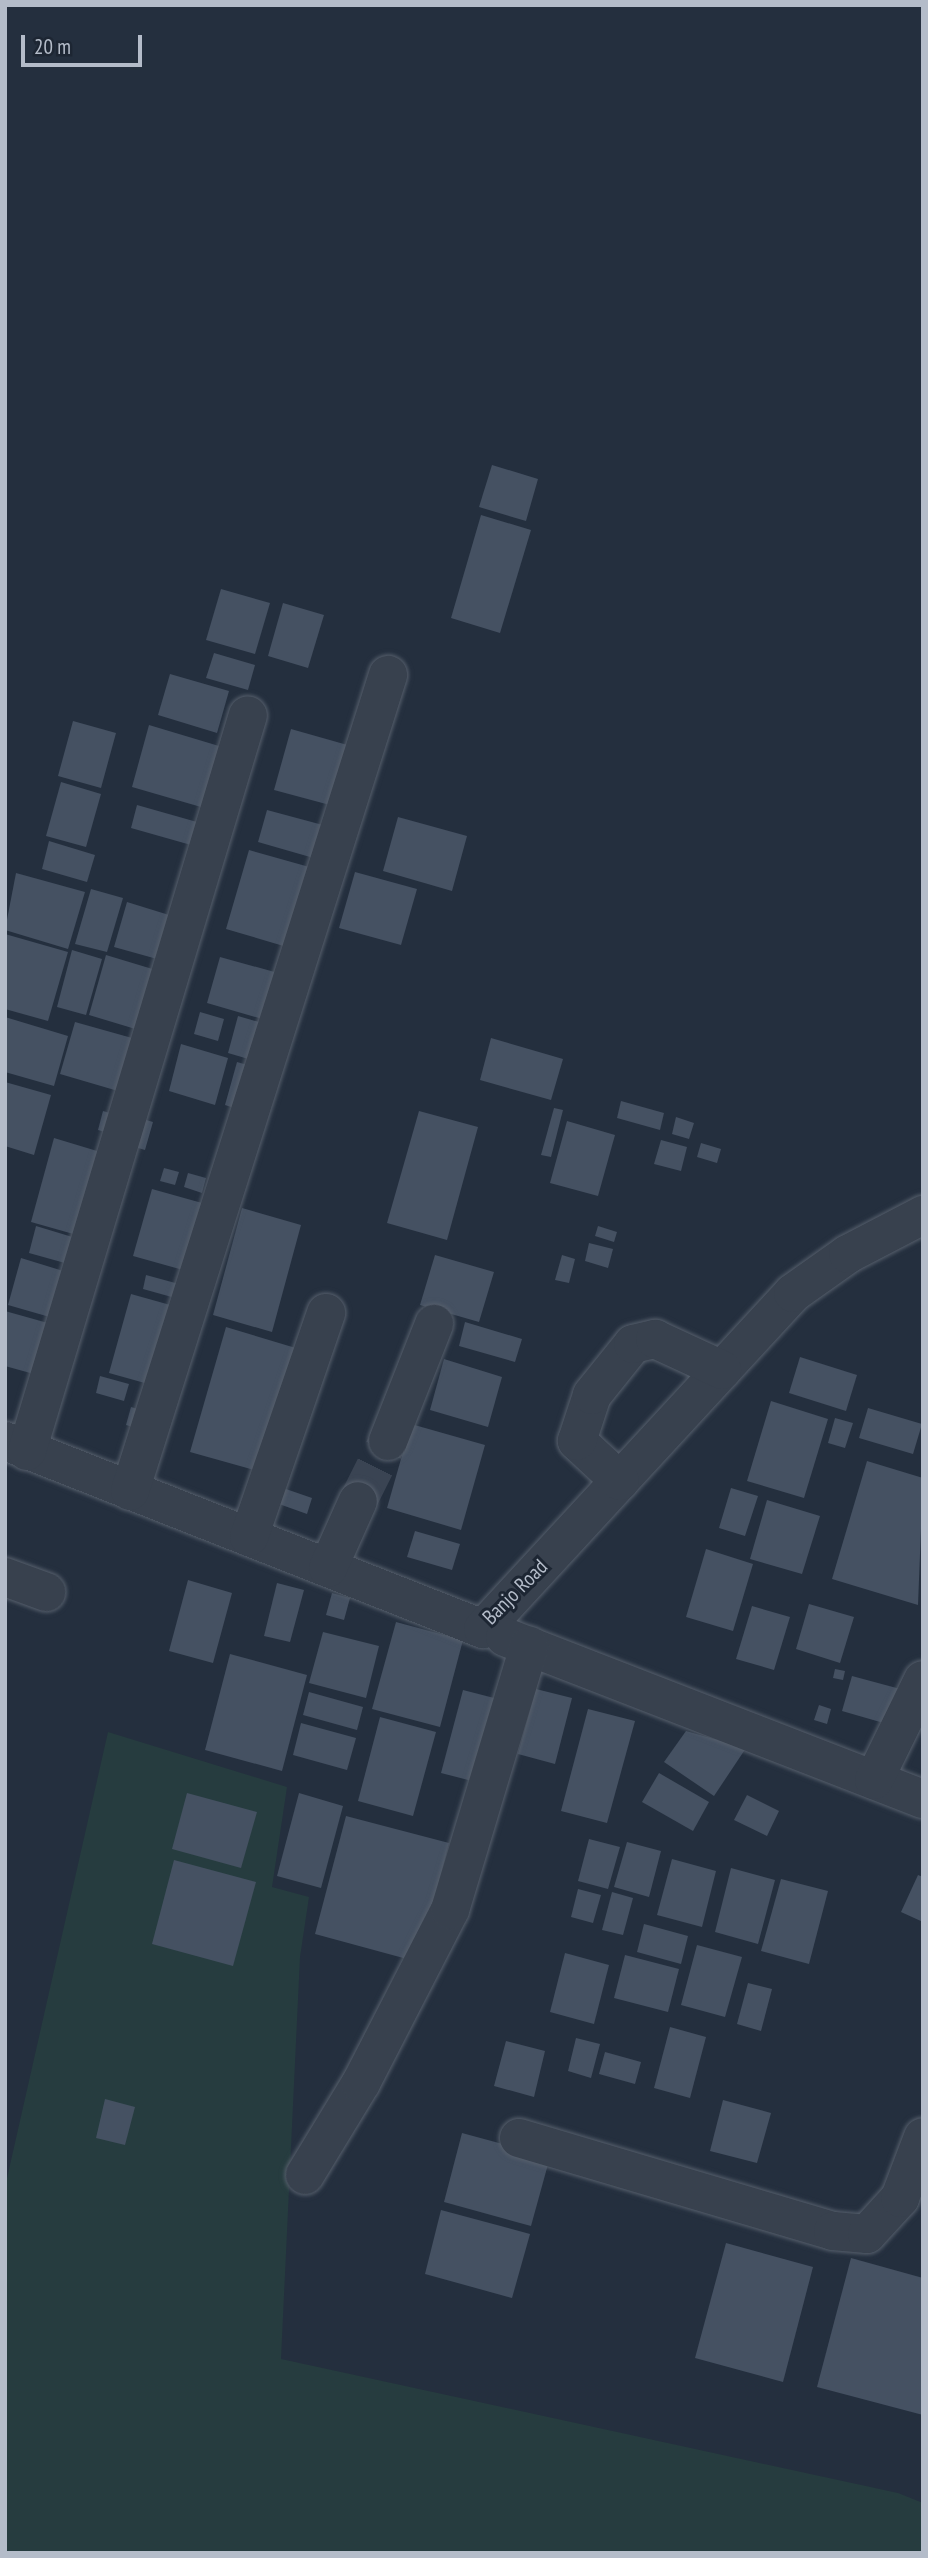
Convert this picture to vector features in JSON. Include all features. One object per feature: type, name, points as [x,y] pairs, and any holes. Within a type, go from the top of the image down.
[{"type":"street","points":[[130,1491],[388,675]]},
{"type":"street","points":[[16,1446],[248,715]]},
{"type":"street","name":"Banjo Road","points":[[16,1446],[483,1629],[793,1293],[848,1254],[923,1215]]},
{"type":"street","points":[[249,1537],[327,1313]]},
{"type":"street","points":[[388,1441],[434,1324]]},
{"type":"street","points":[[620,1481],[577,1441],[592,1395],[633,1344],[655,1339],[722,1370]]},
{"type":"street","points":[[328,1568],[358,1501]]},
{"type":"street","points":[[5,1577],[46,1592]]},
{"type":"street","points":[[483,1629],[923,1800]]},
{"type":"street","points":[[305,2175],[361,2083],[450,1910],[529,1646]]},
{"type":"street","points":[[874,1780],[923,1680]]},
{"type":"street","points":[[519,2138],[833,2231],[867,2234],[900,2198],[923,2137]]},
{"type":"green space","points":[[108,1732],[287,1787],[272,1887],[309,1897],[300,1957],[281,2359],[898,2493],[923,2503],[923,2553],[5,2553],[5,2187]]},
{"type":"building","points":[[492,465],[538,479],[526,521],[479,507]]},
{"type":"building","points":[[481,515],[531,530],[500,633],[451,618]]},
{"type":"building","points":[[221,589],[270,603],[255,654],[206,640]]},
{"type":"building","points":[[283,603],[324,615],[308,668],[268,656]]},
{"type":"building","points":[[214,653],[255,665],[248,690],[206,678]]},
{"type":"building","points":[[170,674],[229,691],[217,733],[158,715]]},
{"type":"building","points":[[73,721],[116,733],[101,788],[58,776]]},
{"type":"building","points":[[149,725],[219,746],[201,807],[132,787]]},
{"type":"building","points":[[291,729],[358,748],[341,808],[274,790]]},
{"type":"building","points":[[61,782],[101,794],[86,847],[46,836]]},
{"type":"building","points":[[137,805],[204,824],[198,847],[131,828]]},
{"type":"building","points":[[267,810],[334,828],[324,861],[258,842]]},
{"type":"building","points":[[398,817],[467,836],[452,891],[383,871]]},
{"type":"building","points":[[49,841],[95,855],[87,882],[42,869]]},
{"type":"building","points":[[249,850],[320,870],[297,950],[226,929]]},
{"type":"building","points":[[355,872],[417,889],[401,945],[339,928]]},
{"type":"building","points":[[16,873],[85,892],[68,949],[5,930]]},
{"type":"building","points":[[91,889],[123,898],[107,952],[75,944]]},
{"type":"building","points":[[127,902],[169,915],[157,959],[114,947]]},
{"type":"building","points":[[5,934],[68,952],[48,1021],[5,1009]]},
{"type":"building","points":[[72,950],[102,959],[86,1015],[57,1007]]},
{"type":"building","points":[[106,955],[159,971],[142,1031],[89,1015]]},
{"type":"building","points":[[220,957],[289,976],[276,1023],[207,1003]]},
{"type":"building","points":[[200,1012],[224,1019],[218,1041],[194,1034]]},
{"type":"building","points":[[238,1016],[273,1026],[262,1063],[228,1053]]},
{"type":"building","points":[[5,1017],[68,1036],[54,1086],[5,1072]]},
{"type":"building","points":[[75,1022],[132,1038],[118,1091],[60,1074]]},
{"type":"building","points":[[491,1038],[563,1059],[551,1100],[480,1080]]},
{"type":"building","points":[[181,1044],[228,1058],[215,1105],[169,1091]]},
{"type":"building","points":[[237,1062],[258,1068],[246,1112],[225,1105]]},
{"type":"building","points":[[5,1082],[51,1095],[34,1155],[5,1146]]},
{"type":"building","points":[[621,1101],[664,1113],[660,1130],[617,1118]]},
{"type":"building","points":[[554,1108],[563,1110],[551,1157],[541,1155]]},
{"type":"building","points":[[103,1111],[113,1114],[108,1133],[98,1130]]},
{"type":"building","points":[[419,1111],[478,1127],[447,1240],[387,1223]]},
{"type":"building","points":[[133,1116],[153,1122],[145,1150],[124,1144]]},
{"type":"building","points":[[676,1117],[694,1123],[689,1139],[672,1134]]},
{"type":"building","points":[[567,1121],[615,1135],[598,1196],[550,1183]]},
{"type":"building","points":[[54,1138],[107,1154],[84,1237],[31,1222]]},
{"type":"building","points":[[661,1140],[687,1147],[681,1171],[654,1164]]},
{"type":"building","points":[[701,1143],[721,1149],[717,1163],[697,1157]]},
{"type":"building","points":[[164,1168],[179,1172],[175,1185],[160,1181]]},
{"type":"building","points":[[188,1173],[206,1178],[202,1193],[184,1187]]},
{"type":"building","points":[[152,1189],[202,1203],[183,1270],[133,1256]]},
{"type":"building","points":[[242,1208],[301,1225],[272,1332],[213,1315]]},
{"type":"building","points":[[36,1226],[79,1239],[72,1265],[29,1253]]},
{"type":"building","points":[[598,1226],[617,1232],[614,1242],[595,1236]]},
{"type":"building","points":[[589,1243],[613,1249],[608,1268],[585,1261]]},
{"type":"building","points":[[435,1255],[494,1272],[479,1322],[420,1305]]},
{"type":"building","points":[[562,1255],[575,1259],[569,1283],[555,1280]]},
{"type":"building","points":[[21,1258],[73,1274],[60,1320],[8,1305]]},
{"type":"building","points":[[146,1275],[190,1287],[186,1301],[143,1289]]},
{"type":"building","points":[[131,1294],[181,1308],[159,1387],[109,1373]]},
{"type":"building","points":[[5,1311],[55,1325],[41,1376],[5,1366]]},
{"type":"building","points":[[465,1322],[522,1339],[515,1362],[459,1346]]},
{"type":"building","points":[[226,1327],[299,1349],[265,1473],[190,1452]]},
{"type":"building","points":[[800,1357],[857,1375],[846,1411],[789,1393]]},
{"type":"building","points":[[444,1359],[502,1377],[488,1427],[430,1410]]},
{"type":"building","points":[[100,1376],[129,1384],[124,1401],[96,1393]]},
{"type":"building","points":[[771,1401],[828,1419],[804,1498],[747,1481]]},
{"type":"building","points":[[131,1407],[151,1413],[146,1431],[126,1425]]},
{"type":"building","points":[[868,1408],[922,1424],[913,1454],[859,1438]]},
{"type":"building","points":[[835,1418],[853,1423],[845,1448],[828,1443]]},
{"type":"building","points":[[411,1424],[485,1445],[461,1530],[387,1508]]},
{"type":"building","points":[[867,1461],[923,1478],[918,1605],[832,1579]]},
{"type":"building","points":[[283,1488],[312,1498],[307,1514],[279,1504]]},
{"type":"building","points":[[731,1488],[758,1496],[745,1536],[719,1528]]},
{"type":"building","points":[[767,1500],[820,1516],[802,1574],[750,1559]]},
{"type":"building","points":[[415,1531],[460,1544],[452,1570],[407,1557]]},
{"type":"building","points":[[706,1549],[753,1564],[733,1631],[686,1617]]},
{"type":"building","points":[[188,1580],[232,1593],[213,1663],[169,1651]]},
{"type":"building","points":[[277,1583],[304,1590],[290,1642],[264,1636]]},
{"type":"building","points":[[332,1593],[350,1598],[344,1620],[326,1615]]},
{"type":"building","points":[[809,1604],[854,1617],[840,1663],[796,1649]]},
{"type":"building","points":[[752,1606],[790,1617],[774,1670],[736,1659]]},
{"type":"building","points":[[396,1622],[463,1640],[440,1727],[372,1709]]},
{"type":"building","points":[[323,1632],[379,1646],[366,1698],[309,1683]]},
{"type":"building","points":[[230,1654],[307,1675],[282,1771],[205,1750]]},
{"type":"building","points":[[835,1669],[845,1671],[843,1680],[833,1678]]},
{"type":"building","points":[[852,1676],[904,1690],[894,1726],[842,1711]]},
{"type":"building","points":[[536,1689],[572,1698],[555,1764],[518,1754]]},
{"type":"building","points":[[463,1690],[498,1699],[476,1782],[441,1773]]},
{"type":"building","points":[[309,1692],[363,1707],[357,1730],[303,1715]]},
{"type":"building","points":[[819,1705],[831,1709],[827,1724],[814,1720]]},
{"type":"building","points":[[588,1709],[635,1721],[607,1823],[561,1811]]},
{"type":"building","points":[[380,1717],[436,1732],[413,1816],[358,1801]]},
{"type":"building","points":[[301,1723],[356,1738],[347,1770],[293,1755]]},
{"type":"building","points":[[686,1731],[746,1748],[714,1796],[664,1762]]},
{"type":"building","points":[[659,1773],[709,1802],[693,1831],[642,1802]]},
{"type":"building","points":[[187,1793],[257,1812],[241,1868],[172,1849]]},
{"type":"building","points":[[299,1793],[343,1806],[321,1888],[277,1876]]},
{"type":"building","points":[[747,1795],[779,1811],[767,1836],[734,1820]]},
{"type":"building","points":[[346,1816],[449,1843],[418,1962],[315,1934]]},
{"type":"building","points":[[589,1839],[620,1847],[608,1889],[578,1881]]},
{"type":"building","points":[[627,1842],[661,1851],[649,1897],[614,1887]]},
{"type":"building","points":[[672,1859],[716,1871],[702,1927],[657,1915]]},
{"type":"building","points":[[174,1860],[256,1882],[233,1966],[152,1944]]},
{"type":"building","points":[[731,1868],[775,1880],[758,1944],[715,1932]]},
{"type":"building","points":[[918,1875],[923,1877],[923,1922],[901,1912]]},
{"type":"building","points":[[781,1879],[828,1891],[809,1964],[761,1951]]},
{"type":"building","points":[[578,1889],[601,1895],[593,1923],[571,1917]]},
{"type":"building","points":[[612,1892],[633,1898],[623,1935],[602,1930]]},
{"type":"building","points":[[644,1924],[688,1936],[681,1964],[637,1952]]},
{"type":"building","points":[[697,1945],[742,1957],[725,2017],[681,2005]]},
{"type":"building","points":[[565,1953],[609,1965],[594,2024],[550,2012]]},
{"type":"building","points":[[625,1955],[679,1969],[668,2012],[614,1998]]},
{"type":"building","points":[[748,1983],[772,1989],[761,2031],[737,2024]]},
{"type":"building","points":[[670,2027],[706,2037],[690,2098],[654,2088]]},
{"type":"building","points":[[576,2038],[600,2044],[591,2078],[568,2071]]},
{"type":"building","points":[[506,2041],[545,2051],[534,2097],[494,2086]]},
{"type":"building","points":[[605,2052],[641,2062],[635,2084],[599,2074]]},
{"type":"building","points":[[105,2099],[135,2107],[125,2145],[96,2138]]},
{"type":"building","points":[[723,2100],[771,2113],[757,2163],[710,2151]]},
{"type":"building","points":[[462,2133],[550,2157],[531,2226],[444,2202]]},
{"type":"building","points":[[441,2210],[530,2234],[512,2298],[425,2274]]},
{"type":"building","points":[[726,2243],[813,2267],[783,2382],[695,2358]]},
{"type":"building","points":[[851,2258],[923,2278],[923,2415],[817,2387]]},
{"type":"tunnel","points":[[358,1501],[388,1441]]}]
